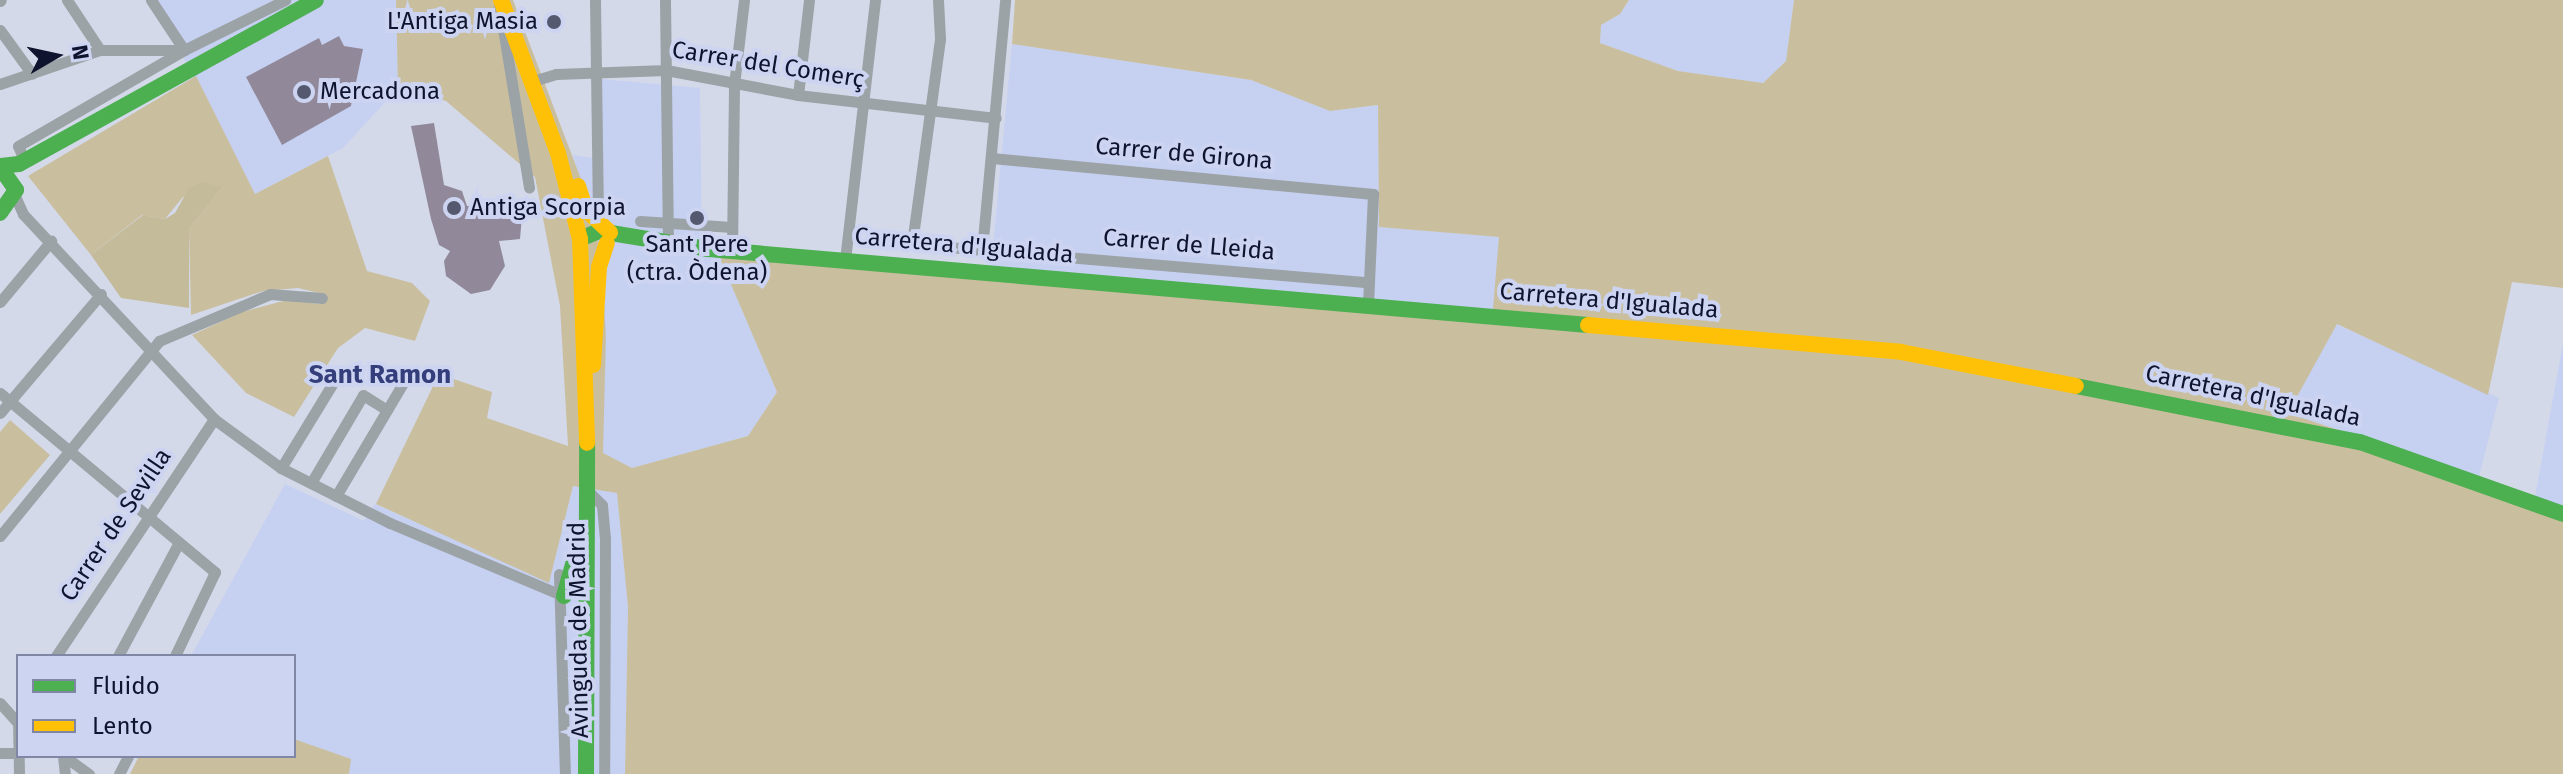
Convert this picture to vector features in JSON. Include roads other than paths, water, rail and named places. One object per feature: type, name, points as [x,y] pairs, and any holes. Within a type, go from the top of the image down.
[{"type":"street","points":[[67,0],[100,50]]},
{"type":"street","points":[[151,0],[188,48]]},
{"type":"street","points":[[23,214],[3,212],[16,190],[24,160],[18,146],[188,48],[285,0]]},
{"type":"street","points":[[316,0],[24,160],[0,166],[16,190],[23,214],[153,349],[214,419],[281,468],[390,523],[564,596],[588,512]]},
{"type":"street","points":[[500,0],[540,79],[558,153],[586,210],[605,232]]},
{"type":"street","points":[[500,0],[529,188]]},
{"type":"street","points":[[586,390],[605,232],[595,164],[595,0]]},
{"type":"street","points":[[665,0],[668,244]]},
{"type":"street","points":[[732,251],[734,85],[744,0]]},
{"type":"street","points":[[798,95],[809,0]]},
{"type":"street","points":[[845,260],[875,0]]},
{"type":"street","points":[[931,110],[940,39],[938,0]]},
{"type":"street","points":[[982,250],[1005,0]]},
{"type":"street","points":[[0,30],[32,74]]},
{"type":"street","points":[[0,84],[100,50],[188,48],[219,52]]},
{"type":"street","name":"Carrer del Comerç","points":[[540,79],[596,71],[666,70],[798,95],[996,118]]},
{"type":"street","name":"Carrer de Lleida","points":[[931,110],[912,244],[1367,282]]},
{"type":"street","name":"Avinguda de Madrid","points":[[558,153],[580,239],[589,492],[586,774]]},
{"type":"street","name":"Carrer de Girona","points":[[992,158],[1373,194],[1367,282]]},
{"type":"street","points":[[640,221],[668,220],[732,227]]},
{"type":"street","name":"Carretera d'Igualada","points":[[580,239],[605,232],[633,240],[732,251],[1901,352],[2346,439],[2563,514]]},
{"type":"street","points":[[0,302],[51,241]]},
{"type":"street","points":[[1367,282],[1368,305]]},
{"type":"street","points":[[0,413],[5,397],[101,294]]},
{"type":"street","points":[[0,536],[153,349],[270,294],[322,298]]},
{"type":"street","points":[[336,496],[409,373]]},
{"type":"street","points":[[281,468],[336,378]]},
{"type":"street","points":[[311,483],[363,395],[387,410]]},
{"type":"street","points":[[5,397],[215,572],[176,654]]},
{"type":"street","name":"Carrer de Sevilla","points":[[57,654],[146,514],[214,419]]},
{"type":"street","name":"Avinguda de Madrid","points":[[589,492],[602,505],[605,539],[604,774]]},
{"type":"street","points":[[119,654],[179,542]]},
{"type":"street","name":"Avinguda de Madrid","points":[[559,574],[564,596],[565,774]]},
{"type":"street","points":[[0,703],[16,719]]},
{"type":"street","points":[[67,758],[89,774]]},
{"type":"place","name":"L'Antiga Masia","points":[[554,22]]},
{"type":"place","name":"Mercadona","points":[[304,92]]},
{"type":"place","name":"Antiga Scorpia","points":[[454,208]]},
{"type":"place","name":"Sant Pere (ctra. Òdena)","points":[[697,218]]},
{"type":"district","name":"Sant Ramon","points":[[380,375]]}]
